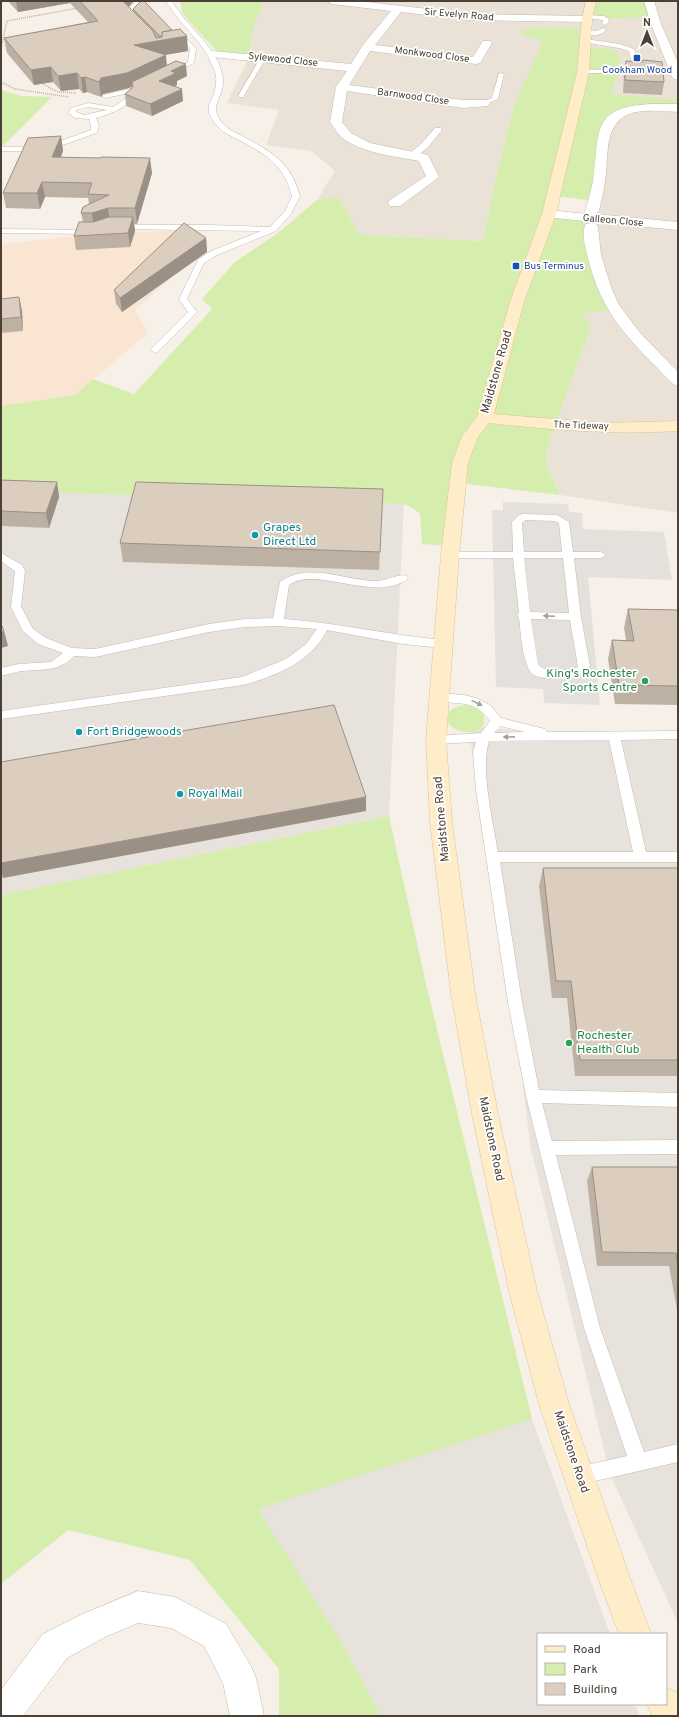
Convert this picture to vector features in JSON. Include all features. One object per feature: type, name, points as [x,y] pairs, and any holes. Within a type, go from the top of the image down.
[{"type":"main road","name":"Maidstone Road","points":[[591,1],[583,72],[548,214],[517,302],[485,418],[470,436],[460,463],[450,555],[436,740],[441,822],[455,940],[485,1114],[523,1292],[554,1404],[578,1476],[635,1633]]},
{"type":"main road","name":"The Tideway","points":[[485,418],[560,425],[631,427],[678,426]]},
{"type":"main road","points":[[664,1705],[670,1716]]},
{"type":"street","name":"Sir Evelyn Road","points":[[332,1],[470,17],[587,27]]},
{"type":"street","points":[[649,1],[656,24],[668,49],[678,77]]},
{"type":"street","points":[[395,203],[433,177],[424,158],[366,146],[347,136],[336,122],[342,87],[367,47],[398,9]]},
{"type":"street","name":"Monkwood Close","points":[[367,47],[476,61],[487,43]]},
{"type":"street","name":"Sylewood Close","points":[[212,54],[354,68]]},
{"type":"street","name":"Barnwood Close","points":[[342,87],[463,104],[484,103]]},
{"type":"street","points":[[592,212],[598,183],[602,145],[607,125],[613,118],[624,112],[652,107],[678,108]]},
{"type":"street","name":"Galleon Close","points":[[548,214],[678,226]]},
{"type":"street","points":[[591,227],[590,235],[595,260],[607,295],[614,309],[643,344],[678,381]]},
{"type":"street","points":[[9,1707],[55,1646],[94,1625],[138,1607],[175,1613],[215,1635],[239,1678],[247,1716]]},
{"type":"lane","points":[[140,1],[128,13],[141,26]]},
{"type":"lane","points":[[155,350],[193,312],[183,299],[201,262],[214,253],[273,229],[288,212],[296,196],[294,187],[286,170],[278,161],[222,127],[212,115],[212,104],[220,86],[219,76],[212,54],[176,15],[169,1]]},
{"type":"lane","points":[[587,27],[604,18],[606,19],[605,23]]},
{"type":"lane","points":[[587,27],[595,33],[603,30]]},
{"type":"lane","points":[[583,72],[619,71],[633,66],[634,59],[632,50],[620,46],[587,27]]},
{"type":"lane","points":[[165,76],[191,63],[193,48],[181,39]]},
{"type":"lane","points":[[241,96],[263,58]]},
{"type":"lane","points":[[484,103],[491,102],[495,99],[501,74]]},
{"type":"lane","points":[[105,96],[128,92],[151,82]]},
{"type":"lane","points":[[113,109],[98,105],[86,105],[76,107],[72,111],[73,115],[76,116],[92,117],[113,109],[129,100],[130,97],[128,92]]},
{"type":"lane","points":[[1,149],[48,149],[94,131],[96,125],[92,117]]},
{"type":"lane","points":[[412,156],[425,145],[438,130]]},
{"type":"lane","points":[[1,231],[95,232],[107,228],[210,227],[273,229]]},
{"type":"lane","points":[[523,518],[557,518],[564,522],[575,617],[584,666],[582,670],[574,674],[542,673],[538,672],[532,665],[523,616],[518,555],[517,522],[523,518]]},
{"type":"lane","points":[[450,555],[601,555]]},
{"type":"lane","points":[[1,556],[19,569],[20,574],[16,607],[29,631],[42,641],[71,652],[95,653],[209,628],[245,623],[278,622],[324,626],[396,639],[443,644]]},
{"type":"lane","points":[[278,622],[284,584],[294,578],[320,578],[360,583],[390,582],[403,578]]},
{"type":"lane","points":[[523,616],[575,617]]},
{"type":"lane","points":[[1,715],[243,680],[264,674],[300,656],[314,644],[324,626]]},
{"type":"lane","points":[[1,672],[19,667],[54,666],[63,661],[71,652]]},
{"type":"lane","points":[[439,697],[463,698],[475,701],[491,711],[497,721],[562,736]]},
{"type":"lane","points":[[497,721],[484,737],[479,752],[482,790],[515,1002],[533,1096],[592,1328],[638,1461]]},
{"type":"lane","points":[[614,735],[641,857]]},
{"type":"lane","points":[[436,740],[484,737],[678,735]]},
{"type":"lane","points":[[492,857],[678,857]]},
{"type":"lane","points":[[533,1096],[678,1100]]},
{"type":"lane","points":[[547,1148],[678,1147]]},
{"type":"lane","points":[[578,1476],[678,1453]]},
{"type":"path","points":[[1,48],[7,21],[84,7]]},
{"type":"path","points":[[1,82],[15,89],[28,91],[82,98],[105,96]]},
{"type":"shaded area","points":[[264,1],[678,1],[678,513],[560,495],[546,464],[549,441],[582,314],[614,309],[590,235],[592,211],[598,183],[492,195],[483,241],[360,235],[339,197],[317,200],[335,171],[311,151],[266,145],[279,110],[227,103],[249,57],[254,25]]},
{"type":"shaded area","points":[[189,230],[204,248],[135,310],[148,333],[75,395],[1,406],[1,244],[89,235]]},
{"type":"shaded area","points":[[1,490],[404,504],[389,816],[1,895]]},
{"type":"shaded area","points":[[503,502],[568,504],[569,512],[582,513],[583,529],[664,532],[672,580],[588,577],[600,705],[544,703],[543,689],[496,687],[492,510],[503,510]]},
{"type":"shaded area","points":[[468,725],[562,736],[678,735],[678,1623],[610,1474],[530,1144],[521,1069]]},
{"type":"shaded area","points":[[532,1419],[610,1633],[537,1633],[537,1705],[635,1705],[640,1716],[381,1716],[345,1648],[257,1509]]},
{"type":"green space","points":[[180,1],[264,1],[254,25],[249,55],[218,53],[182,13]]},
{"type":"green space","points":[[591,1],[649,1],[653,17],[587,19]]},
{"type":"green space","points":[[531,28],[579,28],[582,44],[590,48],[609,49],[619,54],[620,64],[612,94],[678,100],[678,108],[652,107],[613,118],[595,201],[554,196],[549,214],[587,219],[614,309],[583,314],[591,326],[549,441],[546,464],[560,495],[458,483],[451,546],[422,544],[420,514],[404,504],[1,491],[1,406],[75,395],[93,379],[134,394],[212,309],[202,299],[235,262],[278,233],[317,200],[339,197],[360,235],[483,241],[492,195],[514,105],[542,43],[542,41],[524,35],[521,32]]},
{"type":"green space","points":[[1,90],[22,96],[52,97],[4,145],[1,145]]},
{"type":"green space","points":[[466,705],[477,708],[484,715],[484,724],[480,728],[471,732],[461,731],[452,727],[448,723],[447,719],[451,710]]},
{"type":"green space","points":[[389,816],[426,984],[532,1419],[258,1509],[345,1648],[381,1716],[279,1716],[279,1669],[190,1560],[68,1530],[1,1584],[1,895]]},
{"type":"building","points":[[80,1],[123,1],[153,31],[156,38],[162,37],[162,32],[180,29],[187,36],[134,45],[166,55],[127,73],[101,78],[99,82],[85,77],[81,78],[77,73],[58,76],[51,67],[31,70],[4,38],[98,21]]},
{"type":"building","points":[[141,1],[144,1],[172,30],[162,32],[162,36],[160,36],[133,9]]},
{"type":"building","points":[[643,60],[662,62],[664,82],[625,80],[626,61],[642,62]]},
{"type":"building","points":[[176,61],[186,64],[171,71],[176,73],[159,81],[182,89],[150,104],[125,94],[133,87],[132,82]]},
{"type":"building","points":[[61,136],[52,157],[150,158],[135,208],[108,208],[92,213],[81,213],[83,207],[109,195],[88,194],[92,183],[42,182],[37,193],[3,193],[28,138]]},
{"type":"building","points":[[109,217],[133,217],[128,233],[74,236],[79,222],[93,222]]},
{"type":"building","points":[[184,223],[206,238],[120,298],[114,290]]},
{"type":"building","points":[[19,297],[21,317],[1,319],[1,299]]},
{"type":"building","points":[[1,480],[57,482],[46,513],[1,511]]},
{"type":"building","name":"Grapes Direct Ltd","points":[[136,482],[383,489],[380,552],[120,543]]},
{"type":"building","name":"King's Rochester Sports Centre","points":[[628,609],[678,610],[678,686],[619,685],[612,640],[634,641]]},
{"type":"building","points":[[1,624],[4,631],[1,632]]},
{"type":"building","name":"Royal Mail","points":[[334,705],[366,797],[1,863],[1,762]]},
{"type":"building","points":[[543,868],[678,868],[678,1060],[580,1060],[571,981],[556,981]]},
{"type":"building","points":[[592,1167],[678,1167],[678,1265],[676,1253],[602,1252]]},
{"type":"place","name":"Cookham Wood","points":[[637,58]]},
{"type":"place","name":"Bus Terminus","points":[[516,266]]},
{"type":"place","name":"Grapes Direct Ltd","points":[[255,535]]},
{"type":"place","name":"King's Rochester Sports Centre","points":[[645,681]]},
{"type":"place","name":"Fort Bridgewoods","points":[[79,732]]},
{"type":"place","name":"Royal Mail","points":[[180,794]]},
{"type":"place","name":"Rochester Health Club","points":[[569,1043]]}]
